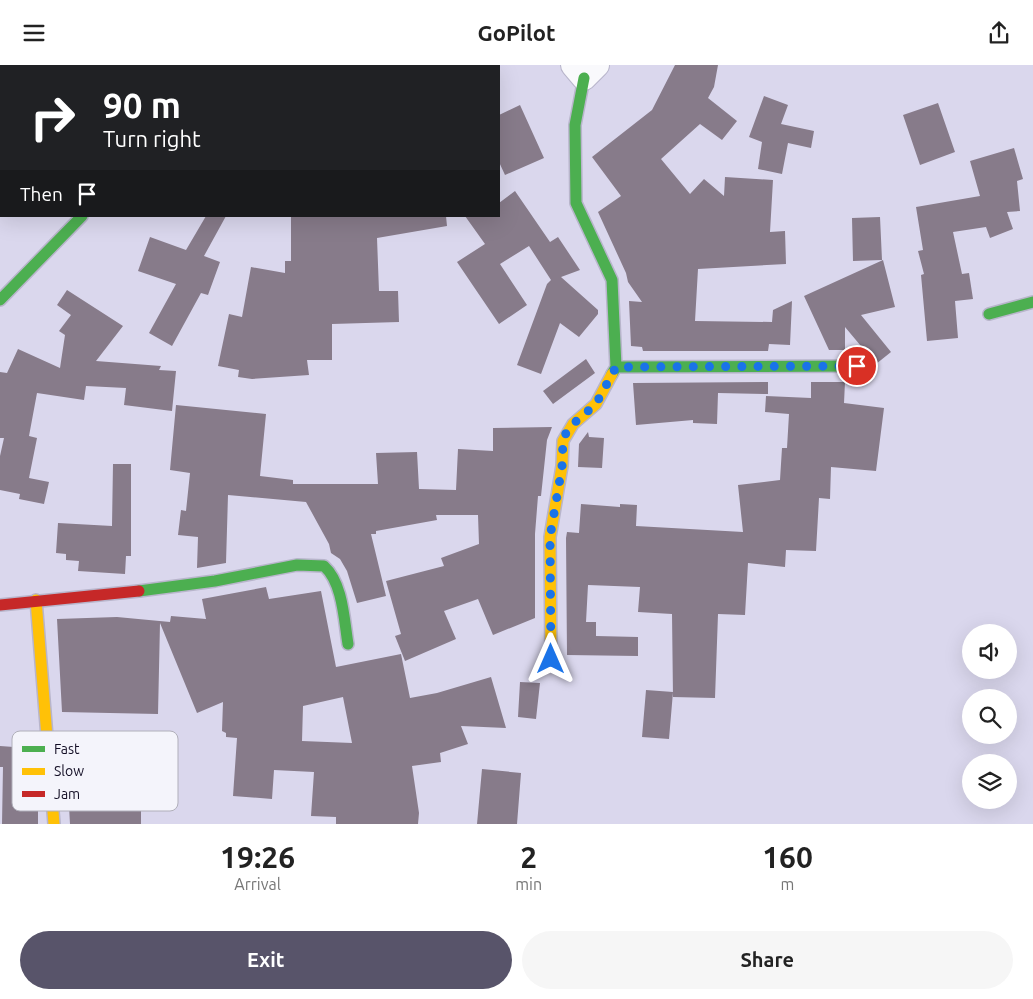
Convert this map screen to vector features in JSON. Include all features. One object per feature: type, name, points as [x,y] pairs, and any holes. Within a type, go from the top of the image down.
[{"type":"street","points":[[551,659],[550,537],[562,467],[563,441],[573,424],[596,404],[616,367],[612,280],[576,203],[575,125],[584,69]]},
{"type":"street","points":[[0,299],[81,217]]},
{"type":"street","points":[[989,314],[1033,302]]},
{"type":"street","points":[[616,367],[857,366]]},
{"type":"street","points":[[0,605],[218,581],[298,565],[318,564],[330,571],[338,590],[348,644]]},
{"type":"street","points":[[36,600],[48,731]]},
{"type":"street","points":[[54,811],[54,824]]},
{"type":"building","points":[[675,65],[718,65],[714,87],[708,98],[737,121],[722,140],[700,124],[661,159],[690,194],[704,179],[724,196],[725,177],[773,180],[770,232],[785,231],[786,264],[698,269],[695,321],[772,322],[773,310],[792,301],[790,345],[769,344],[768,351],[643,351],[642,347],[631,346],[629,301],[642,302],[628,282],[626,273],[598,212],[621,196],[592,157],[652,110]]},
{"type":"building","points":[[764,96],[788,105],[781,124],[814,131],[811,148],[788,143],[782,174],[758,169],[762,142],[749,137]]},
{"type":"building","points":[[938,103],[955,152],[920,165],[903,115]]},
{"type":"building","points":[[520,105],[544,158],[505,175],[500,164],[500,115]]},
{"type":"building","points":[[1014,148],[1023,179],[1017,181],[1020,211],[1007,212],[1013,229],[990,238],[986,227],[953,232],[962,274],[969,273],[973,299],[955,301],[958,338],[927,341],[921,275],[924,274],[918,251],[923,250],[916,207],[980,196],[970,161]]},
{"type":"building","points":[[515,191],[550,242],[558,237],[580,270],[561,277],[598,310],[598,314],[579,337],[560,323],[541,374],[517,365],[547,284],[551,280],[529,246],[500,264],[527,305],[499,324],[457,262],[485,244],[466,217],[500,217],[500,202]]},
{"type":"building","points":[[205,217],[225,217],[204,256],[220,262],[208,295],[201,293],[172,346],[149,333],[176,284],[138,271],[150,237],[186,250]]},
{"type":"building","points":[[291,217],[446,217],[447,226],[377,238],[379,291],[398,291],[399,322],[332,324],[332,360],[307,360],[309,375],[252,379],[238,377],[239,370],[218,366],[229,314],[242,317],[251,267],[285,273],[285,261],[291,261]]},
{"type":"building","points":[[880,217],[882,260],[853,261],[852,218]]},
{"type":"building","points":[[883,260],[895,307],[861,315],[891,352],[876,364],[845,327],[845,350],[829,350],[804,296]]},
{"type":"building","points":[[67,290],[123,326],[96,361],[161,366],[159,370],[176,371],[172,411],[124,405],[126,388],[86,386],[84,400],[37,393],[29,436],[37,438],[29,478],[49,482],[44,504],[19,499],[20,494],[0,490],[0,456],[4,438],[0,438],[0,372],[7,373],[18,349],[60,368],[65,335],[59,331],[71,315],[57,305]]},
{"type":"building","points":[[586,359],[595,373],[553,404],[543,391]]},
{"type":"building","points":[[768,382],[768,394],[718,393],[717,424],[693,423],[693,420],[636,425],[633,383]]},
{"type":"building","points":[[811,382],[845,382],[844,403],[884,408],[876,471],[831,467],[830,499],[819,498],[816,551],[786,550],[785,567],[748,563],[745,615],[718,614],[715,698],[673,697],[672,614],[638,612],[640,587],[588,585],[586,622],[596,622],[596,636],[638,637],[638,656],[567,655],[566,538],[567,532],[579,533],[581,504],[620,507],[620,504],[637,505],[636,526],[743,532],[738,485],[780,480],[782,448],[787,448],[789,414],[765,412],[766,396],[811,398]]},
{"type":"building","points":[[176,405],[266,414],[260,476],[293,480],[293,484],[378,484],[376,453],[417,452],[419,489],[456,490],[458,449],[493,451],[493,428],[552,427],[547,440],[541,496],[538,496],[535,534],[535,618],[493,635],[478,599],[444,611],[456,639],[405,661],[395,636],[401,634],[386,581],[444,566],[441,558],[479,544],[478,515],[436,515],[437,520],[376,531],[376,534],[371,534],[386,596],[357,603],[347,571],[340,559],[331,553],[329,544],[306,502],[228,495],[226,563],[197,568],[198,537],[178,535],[181,510],[186,511],[190,473],[170,470]]},
{"type":"building","points":[[588,432],[589,437],[604,438],[602,468],[578,467],[579,444]]},
{"type":"building","points":[[113,464],[131,464],[131,556],[126,556],[125,574],[78,571],[79,561],[66,560],[66,554],[56,553],[58,523],[112,526]]},
{"type":"building","points":[[266,587],[269,599],[321,591],[336,667],[401,654],[410,698],[437,693],[491,677],[506,728],[461,726],[468,744],[440,753],[441,762],[412,766],[419,813],[418,824],[336,824],[336,817],[311,816],[314,772],[274,770],[272,799],[233,796],[237,738],[226,737],[226,733],[222,731],[223,702],[197,713],[160,623],[158,714],[62,712],[57,619],[117,617],[170,622],[171,616],[206,619],[202,599]],"holes":[[[343,697],[352,743],[302,741],[303,706]]]},
{"type":"building","points":[[520,682],[540,683],[536,719],[518,717]]},
{"type":"building","points":[[646,690],[673,692],[669,739],[642,737]]},
{"type":"building","points":[[0,746],[12,747],[12,811],[38,811],[38,824],[2,824],[3,767],[0,767]]},
{"type":"building","points":[[482,769],[521,773],[517,824],[477,824]]},
{"type":"building","points":[[69,811],[141,811],[141,824],[70,824]]},
{"type":"traffic: fast","points":[[584,78],[575,125],[576,203],[612,280],[616,367],[612,374]]},
{"type":"traffic: fast","points":[[0,300],[81,217]]},
{"type":"traffic: fast","points":[[989,314],[1033,302]]},
{"type":"traffic: fast","points":[[616,367],[857,366]]},
{"type":"traffic: fast","points":[[139,591],[215,581],[297,565],[324,566],[330,573],[339,592],[348,644]]},
{"type":"traffic: slow","points":[[551,659],[550,537],[562,466],[563,441],[573,424],[596,404],[612,374]]},
{"type":"traffic: slow","points":[[36,600],[47,731]]},
{"type":"traffic: slow","points":[[53,811],[54,824]]},
{"type":"traffic: jam","points":[[0,605],[139,591]]},
{"type":"route","points":[[551,659],[550,537],[562,467],[563,441],[573,424],[596,404],[616,367],[857,366]]}]
